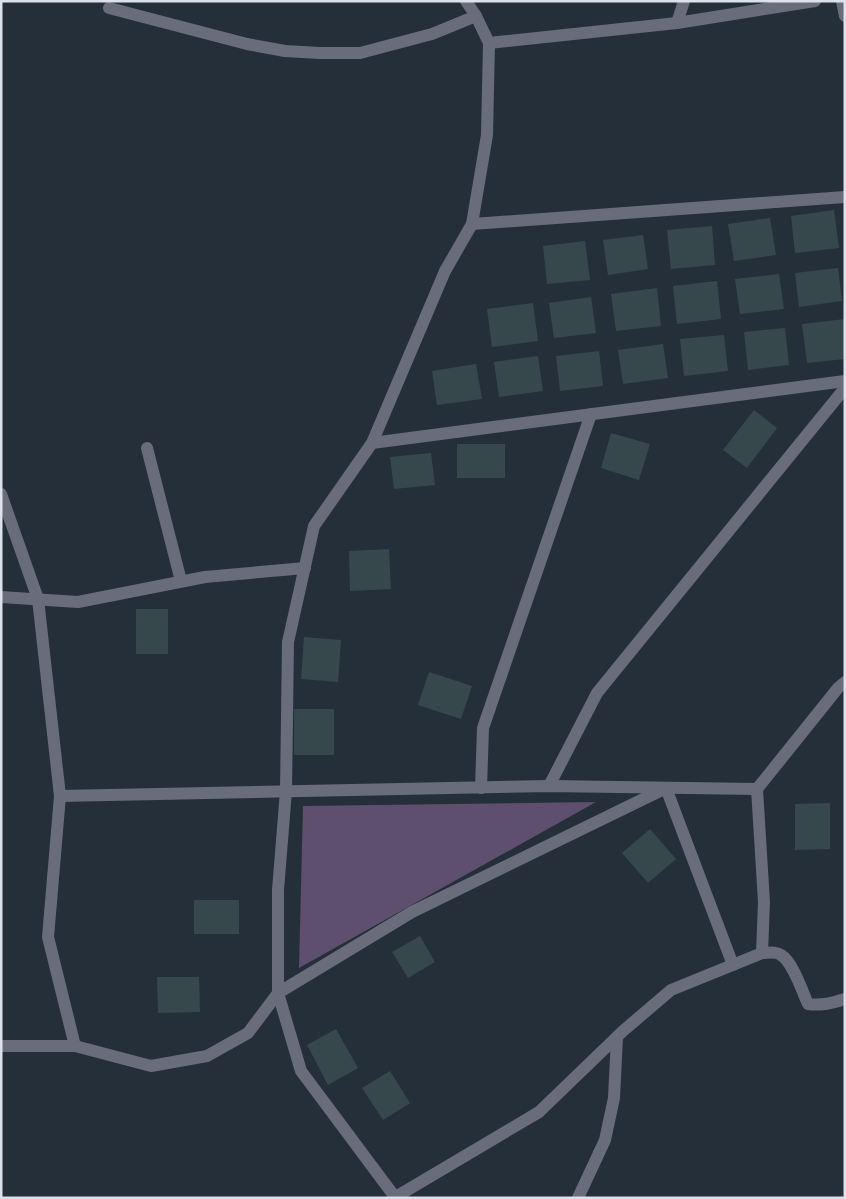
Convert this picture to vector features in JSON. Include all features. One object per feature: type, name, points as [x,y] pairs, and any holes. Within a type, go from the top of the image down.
[{"type":"street","points":[[466,1],[489,42],[487,135],[472,224],[445,272],[372,443],[314,526],[288,642],[286,792],[278,890],[278,993],[301,1071],[394,1198],[539,1112],[617,1036],[671,990],[762,953],[775,952],[788,961],[808,1004],[825,1004],[845,1000]]},
{"type":"street","points":[[677,22],[684,1]]},
{"type":"street","points":[[489,42],[677,22],[815,1]]},
{"type":"street","points":[[842,1],[845,16]]},
{"type":"street","points":[[109,8],[247,44],[285,51],[320,53],[360,53],[432,34],[476,16]]},
{"type":"street","points":[[472,224],[845,197]]},
{"type":"street","points":[[372,443],[845,381]]},
{"type":"street","points":[[549,786],[597,693],[845,388]]},
{"type":"street","points":[[481,788],[483,728],[591,414]]},
{"type":"street","points":[[146,448],[181,581]]},
{"type":"street","points":[[1,494],[38,600],[60,796],[48,938],[76,1046]]},
{"type":"street","points":[[1,597],[78,602],[205,577],[305,568]]},
{"type":"street","points":[[762,953],[764,902],[757,789],[838,688],[845,682]]},
{"type":"street","points":[[60,796],[549,786],[757,789]]},
{"type":"street","points":[[666,788],[733,965]]},
{"type":"street","points":[[1,1046],[76,1046],[152,1066],[207,1056],[248,1034],[278,993],[412,912],[666,788]]},
{"type":"street","points":[[578,1198],[605,1140],[614,1098],[617,1036]]},
{"type":"shaded area","points":[[596,802],[299,968],[303,806]]},
{"type":"building","points":[[834,210],[839,248],[795,253],[791,216]]},
{"type":"building","points":[[770,218],[776,255],[734,261],[728,224]]},
{"type":"building","points":[[712,226],[715,265],[671,269],[667,230]]},
{"type":"building","points":[[643,235],[648,269],[608,275],[603,240]]},
{"type":"building","points":[[585,241],[590,280],[547,284],[543,246]]},
{"type":"building","points":[[838,268],[842,301],[799,307],[795,273]]},
{"type":"building","points":[[779,274],[784,309],[740,314],[735,279]]},
{"type":"building","points":[[717,281],[721,319],[677,324],[673,286]]},
{"type":"building","points":[[657,288],[661,326],[616,331],[611,294]]},
{"type":"building","points":[[591,297],[596,333],[554,338],[549,303]]},
{"type":"building","points":[[533,303],[538,341],[492,347],[487,309]]},
{"type":"building","points":[[845,319],[845,359],[807,363],[802,324]]},
{"type":"building","points":[[785,328],[789,365],[748,370],[744,332]]},
{"type":"building","points":[[724,335],[728,371],[684,376],[680,339]]},
{"type":"building","points":[[663,344],[668,378],[623,384],[618,350]]},
{"type":"building","points":[[599,351],[603,386],[560,391],[556,356]]},
{"type":"building","points":[[538,356],[543,391],[499,397],[494,362]]},
{"type":"building","points":[[476,364],[482,399],[437,405],[432,371]]},
{"type":"building","points":[[754,410],[777,428],[747,468],[723,450]]},
{"type":"building","points":[[611,433],[650,444],[639,480],[601,468]]},
{"type":"building","points":[[457,444],[505,444],[505,478],[457,478]]},
{"type":"building","points":[[431,453],[435,485],[394,489],[390,457]]},
{"type":"building","points":[[389,549],[391,589],[350,591],[349,551]]},
{"type":"building","points":[[136,609],[168,609],[168,654],[136,654]]},
{"type":"building","points":[[304,637],[341,640],[338,682],[301,679]]},
{"type":"building","points":[[429,672],[472,686],[461,719],[418,705]]},
{"type":"building","points":[[294,709],[334,709],[334,755],[294,755]]},
{"type":"building","points":[[830,803],[830,849],[795,850],[795,804]]},
{"type":"building","points":[[650,829],[676,859],[648,883],[622,853]]},
{"type":"building","points":[[194,900],[239,900],[239,934],[194,934]]},
{"type":"building","points":[[420,936],[435,962],[408,978],[392,952]]},
{"type":"building","points":[[157,977],[199,977],[200,1012],[158,1013]]},
{"type":"building","points":[[336,1029],[358,1068],[328,1085],[307,1045]]},
{"type":"building","points":[[390,1071],[410,1103],[383,1120],[362,1088]]}]
